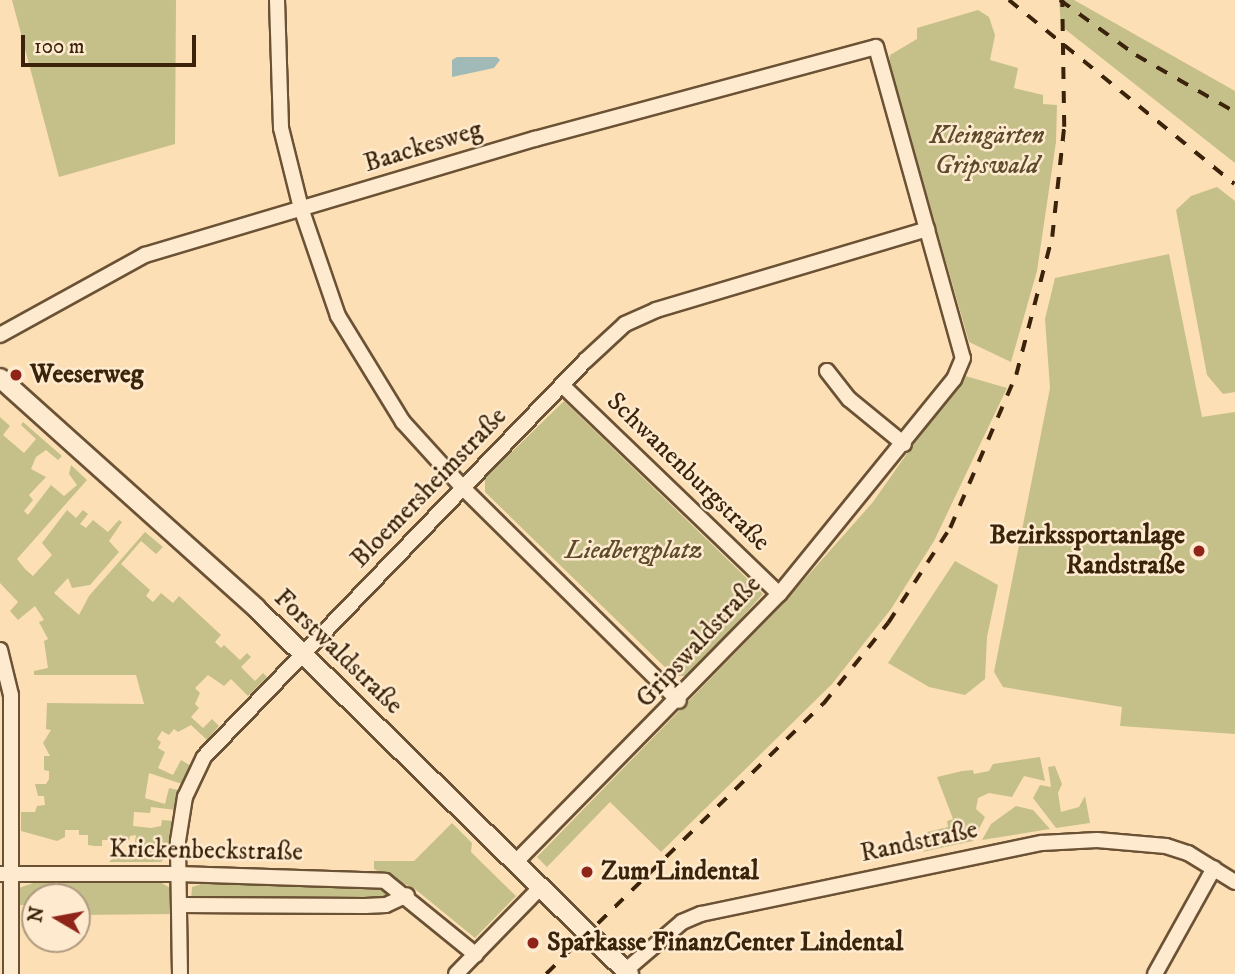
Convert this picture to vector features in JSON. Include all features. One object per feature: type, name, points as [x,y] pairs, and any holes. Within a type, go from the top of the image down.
[{"type":"street","points":[[277,0],[281,128],[301,208],[338,316],[403,422],[463,488],[679,701]]},
{"type":"street","name":"Baackesweg","points":[[0,335],[145,255],[535,139],[876,47]]},
{"type":"street","name":"Gripswaldstraße","points":[[516,862],[679,701],[779,594],[904,444],[954,379],[963,358],[876,47]]},
{"type":"street","name":"Bloemersheimstraße","points":[[180,974],[178,874],[185,797],[204,757],[562,386],[625,324],[656,310],[927,229]]},
{"type":"street","points":[[827,371],[849,399],[904,444]]},
{"type":"street","name":"Forstwaldstraße","points":[[0,378],[302,654],[628,972]]},
{"type":"street","name":"Schwanenburgstraße","points":[[562,386],[779,594]]},
{"type":"street","points":[[0,650],[11,695],[5,874],[11,974]]},
{"type":"street","name":"Randstraße","points":[[628,972],[682,922],[701,914],[1007,848],[1078,840],[1126,841],[1166,846],[1214,867],[1235,882]]},
{"type":"street","points":[[1155,974],[1214,867]]},
{"type":"street","name":"Krickenbeckstraße","points":[[5,874],[358,877],[386,881],[407,895],[476,955]]},
{"type":"street","points":[[456,974],[541,887]]},
{"type":"street","name":"Krickenbeckstraße","points":[[180,905],[365,906],[386,905],[407,895]]},
{"type":"green space","points":[[12,0],[176,0],[175,144],[59,177]]},
{"type":"green space","points":[[1059,0],[1074,0],[1235,91],[1235,163],[1061,26]]},
{"type":"green space","name":"Kleingärten Gripswald","points":[[978,10],[989,17],[995,35],[990,60],[1018,68],[1014,88],[1043,95],[1043,104],[1057,105],[1056,142],[1037,271],[1011,362],[969,342],[889,63],[890,55],[917,39],[917,28]]},
{"type":"green space","points":[[1217,187],[1235,201],[1235,392],[1223,394],[1207,375],[1176,210],[1191,196]]},
{"type":"green space","points":[[1169,254],[1202,417],[1235,412],[1235,734],[1120,726],[1122,707],[1003,687],[994,672],[1050,388],[1045,319],[1055,278]]},
{"type":"green space","points":[[962,375],[1007,388],[934,541],[891,609],[832,684],[661,852],[610,802],[547,867],[537,857],[780,607],[873,502]]},
{"type":"green space","name":"Liedbergplatz","points":[[564,401],[763,594],[689,676],[674,676],[485,492],[485,478]]},
{"type":"green space","points":[[0,417],[10,426],[3,435],[24,453],[36,439],[21,425],[23,422],[62,456],[58,460],[46,450],[36,457],[31,469],[46,477],[29,495],[33,500],[24,511],[28,515],[51,485],[64,496],[77,485],[69,474],[71,465],[87,480],[17,559],[25,569],[33,576],[52,555],[42,543],[67,510],[76,518],[83,510],[88,514],[80,524],[86,528],[93,520],[108,532],[119,520],[122,522],[109,541],[119,552],[90,585],[72,588],[68,578],[54,593],[79,615],[89,596],[145,532],[163,547],[156,554],[141,541],[121,564],[150,590],[146,596],[153,602],[161,593],[173,603],[179,596],[221,635],[215,642],[221,648],[224,645],[240,660],[247,653],[251,657],[241,667],[255,681],[263,673],[267,677],[248,696],[231,679],[224,686],[208,675],[195,688],[200,693],[195,704],[199,708],[191,717],[203,728],[212,719],[219,726],[207,740],[191,725],[178,732],[174,729],[169,735],[162,731],[157,739],[161,742],[158,748],[165,752],[158,768],[173,775],[181,760],[191,766],[182,784],[149,773],[145,798],[165,804],[169,788],[178,790],[176,810],[151,807],[150,813],[134,812],[133,826],[151,828],[161,826],[162,820],[174,821],[172,851],[161,862],[109,862],[118,853],[133,853],[136,835],[130,836],[129,840],[102,840],[102,846],[95,846],[88,845],[88,835],[79,835],[79,830],[65,830],[65,837],[57,841],[21,831],[21,812],[35,812],[37,806],[45,805],[44,796],[38,796],[35,784],[46,784],[49,779],[49,771],[44,770],[44,756],[50,756],[43,743],[51,730],[46,729],[47,703],[144,704],[136,675],[34,675],[34,671],[48,668],[44,641],[48,639],[39,622],[44,620],[35,606],[18,620],[10,611],[18,602],[0,583]]},
{"type":"green space","points":[[955,561],[998,585],[987,637],[985,679],[965,695],[929,687],[888,663]]},
{"type":"green space","points":[[1040,757],[1045,781],[1024,776],[1012,797],[989,793],[978,798],[976,809],[985,817],[973,841],[922,852],[931,847],[927,832],[948,827],[947,821],[953,819],[937,777],[973,770],[974,774],[989,771],[993,764]]},
{"type":"green space","points":[[1055,766],[1062,784],[1058,793],[1061,812],[1079,807],[1085,796],[1090,823],[1056,828],[1033,798],[1040,785],[1051,787],[1048,767]]},
{"type":"green space","points":[[1016,806],[1033,810],[1050,829],[982,840],[991,824]]},
{"type":"green space","points":[[452,823],[472,843],[471,852],[516,896],[475,938],[415,889],[374,869],[374,861],[414,861]]},
{"type":"green space","points":[[160,882],[172,889],[172,914],[91,915],[91,883],[33,883]]},
{"type":"green space","points":[[208,882],[332,882],[375,885],[395,895],[389,900],[191,900],[192,887]]},
{"type":"green space","points":[[21,887],[21,905],[18,905]]},
{"type":"water","points":[[457,57],[497,57],[500,60],[494,68],[452,77],[452,60]]},
{"type":"railway","points":[[1009,0],[1235,184]]},
{"type":"railway","points":[[1060,0],[1136,55],[1235,112]]},
{"type":"railway","points":[[546,974],[823,704],[888,623],[950,528],[1016,375],[1052,237],[1064,127],[1062,0]]},
{"type":"place","name":"Weeserweg","points":[[16,375]]},
{"type":"place","name":"Bezirkssportanlage Randstraße","points":[[1199,551]]},
{"type":"place","name":"Zum Lindental","points":[[587,872]]},
{"type":"place","name":"Sparkasse FinanzCenter Lindental","points":[[533,943]]}]
